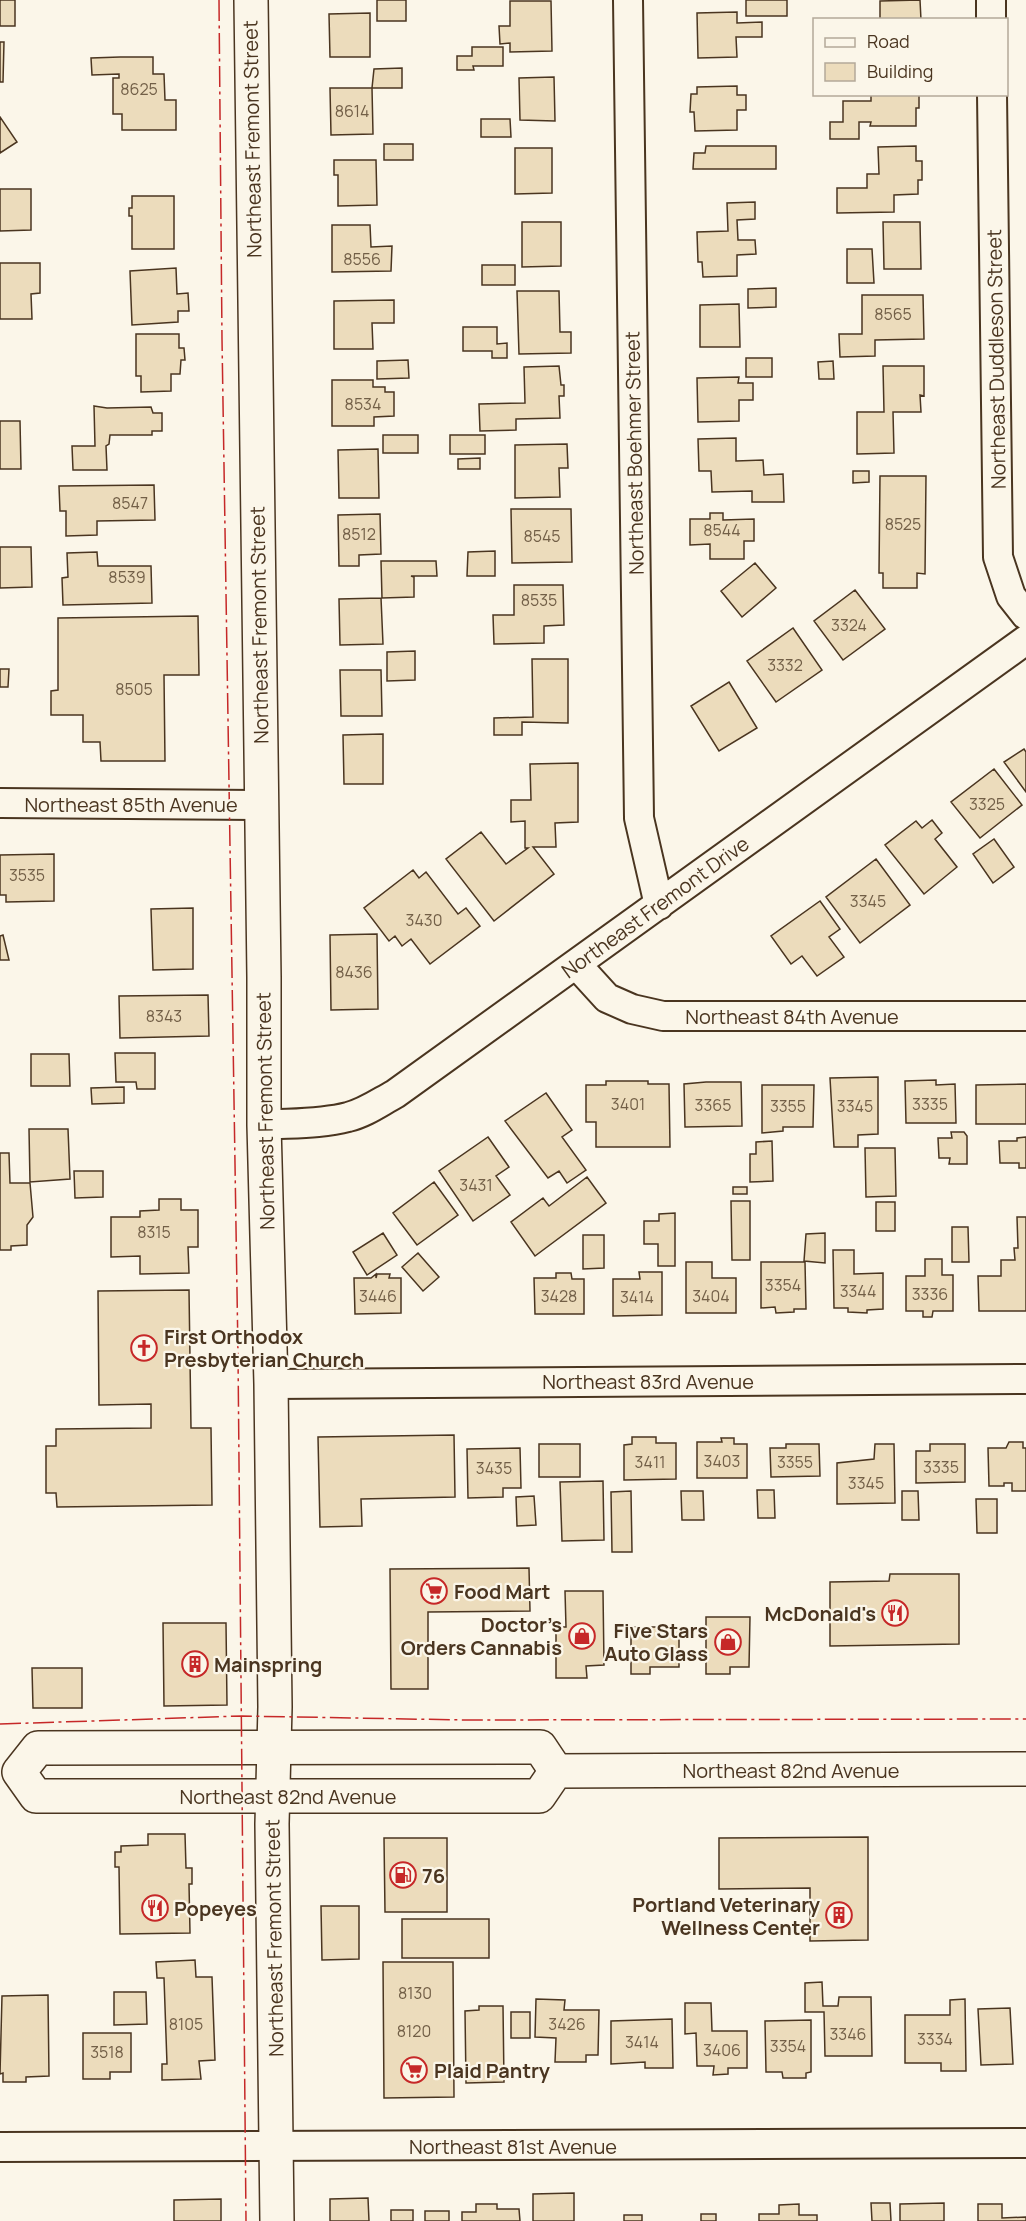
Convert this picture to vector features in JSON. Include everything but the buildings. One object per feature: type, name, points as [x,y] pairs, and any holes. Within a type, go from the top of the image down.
[{"type":"street","name":"Northeast Fremont Street","points":[[251,0],[264,1125],[271,1384],[277,2221]]},
{"type":"street","name":"Northeast Boehmer Street","points":[[628,0],[639,818],[659,905]]},
{"type":"street","points":[[991,0],[991,18]]},
{"type":"street","name":"Northeast Duddleson Street","points":[[992,96],[998,557],[1011,596],[1026,615]]},
{"type":"street","name":"Northeast Fremont Drive","points":[[264,1125],[328,1121],[350,1117],[395,1094],[1026,640]]},
{"type":"street","name":"Northeast 85th Avenue","points":[[0,803],[261,805]]},
{"type":"street","name":"Northeast 84th Avenue","points":[[576,964],[607,998],[632,1009],[663,1016],[1026,1016]]},
{"type":"street","name":"Northeast 83rd Avenue","points":[[271,1384],[1026,1379]]},
{"type":"street","name":"Northeast 82nd Avenue","points":[[540,1747],[556,1771],[539,1796],[36,1796],[9,1773],[38,1748],[540,1747]]},
{"type":"street","name":"Northeast 82nd Avenue","points":[[556,1771],[1026,1769]]},
{"type":"street","name":"Northeast 81st Avenue","points":[[0,2147],[1026,2143]]},
{"type":"power","points":[[219,0],[238,1354],[246,2221]]},
{"type":"power","points":[[0,1724],[242,1716],[465,1720],[1026,1719]]},
{"type":"place","name":"First Orthodox Presbyterian Church","points":[[144,1348]]},
{"type":"place","name":"Food Mart","points":[[434,1591]]},
{"type":"place","name":"McDonald's","points":[[895,1613]]},
{"type":"place","name":"Doctor’s Orders Cannabis","points":[[582,1636]]},
{"type":"place","name":"Five Stars Auto Glass","points":[[728,1642]]},
{"type":"place","name":"Mainspring","points":[[195,1664]]},
{"type":"place","name":"76","points":[[403,1875]]},
{"type":"place","name":"Popeyes","points":[[155,1908]]},
{"type":"place","name":"Portland Veterinary Wellness Center","points":[[839,1915]]},
{"type":"place","name":"Plaid Pantry","points":[[414,2070]]}]
